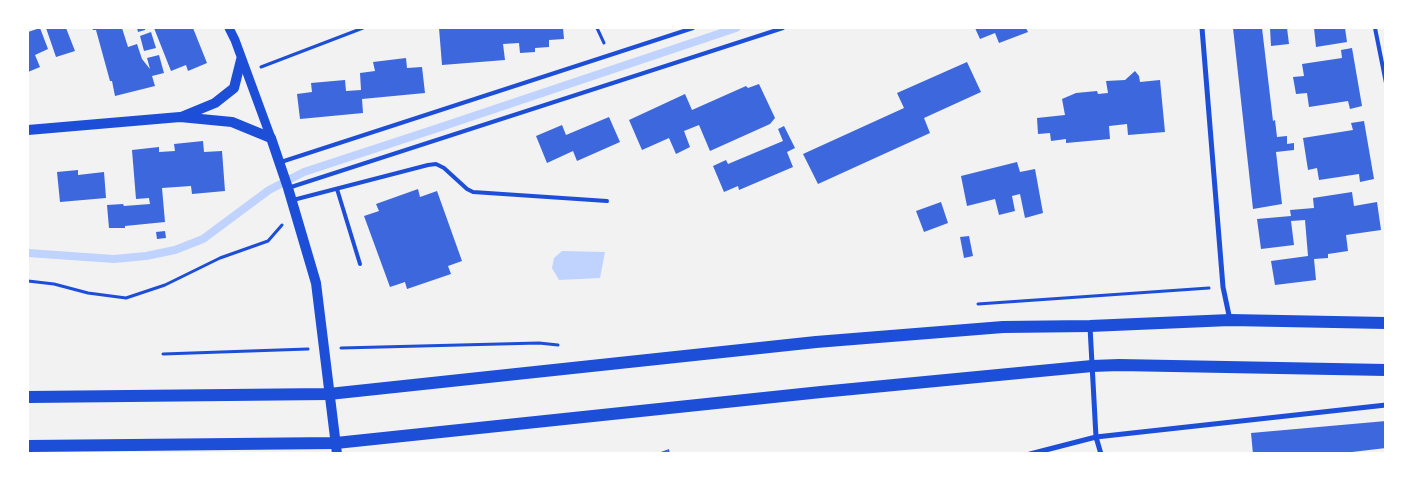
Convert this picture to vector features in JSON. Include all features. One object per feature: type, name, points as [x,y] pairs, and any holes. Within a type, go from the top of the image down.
[{"type":"main road","points":[[180,117],[215,102],[234,88],[241,60]]},
{"type":"main road","points":[[28,130],[180,117],[232,122],[271,138],[316,283],[336,448]]},
{"type":"main road","points":[[28,397],[329,394],[826,342],[1003,327],[1090,326],[1230,320],[1386,323]]},
{"type":"main road","points":[[28,446],[336,448],[821,392],[1092,366],[1129,365],[1386,370]]},
{"type":"street","points":[[229,28],[271,138]]},
{"type":"street","points":[[1202,28],[1224,287],[1230,320]]},
{"type":"street","points":[[1090,326],[1096,437],[1101,454]]},
{"type":"street","points":[[1030,454],[1096,437],[1386,405]]},
{"type":"lane","points":[[279,163],[693,28]]},
{"type":"lane","points":[[291,198],[783,28]]},
{"type":"lane","points":[[1375,28],[1386,83]]},
{"type":"lane","points":[[291,198],[338,189],[436,164],[444,168],[473,192],[607,201]]},
{"type":"lane","points":[[338,189],[360,264]]},
{"type":"path","points":[[246,73],[363,28]]},
{"type":"path","points":[[28,281],[54,284],[88,293],[126,298],[165,285],[220,258],[268,241],[291,198]]},
{"type":"path","points":[[978,304],[1224,287]]},
{"type":"path","points":[[163,354],[530,344],[558,345]]},
{"type":"water","points":[[562,251],[605,252],[600,278],[559,280],[552,268],[554,258]]},
{"type":"building","points":[[40,28],[48,49],[35,55],[40,67],[28,72],[28,32]]},
{"type":"building","points":[[46,28],[66,28],[75,51],[56,57]]},
{"type":"building","points":[[92,28],[122,28],[128,47],[137,44],[142,59],[150,69],[147,58],[159,55],[164,73],[152,76],[155,86],[115,96],[96,30]]},
{"type":"building","points":[[137,28],[145,28],[145,30],[138,32]]},
{"type":"building","points":[[154,28],[193,28],[207,63],[188,71],[186,65],[171,71]]},
{"type":"building","points":[[439,28],[563,28],[564,39],[549,40],[549,47],[535,48],[535,52],[520,53],[519,43],[503,44],[505,60],[442,65]]},
{"type":"building","points":[[975,28],[1026,28],[1028,32],[999,43],[995,33],[980,39]]},
{"type":"building","points":[[1233,28],[1262,28],[1273,121],[1275,120],[1277,137],[1287,136],[1287,144],[1294,143],[1294,150],[1276,152],[1282,204],[1253,209]]},
{"type":"building","points":[[1270,28],[1287,28],[1289,44],[1271,46]]},
{"type":"building","points":[[1314,28],[1345,28],[1347,42],[1316,47]]},
{"type":"building","points":[[151,32],[156,48],[144,51],[140,36]]},
{"type":"building","points":[[1352,48],[1362,106],[1350,109],[1348,101],[1309,107],[1307,93],[1296,94],[1293,77],[1304,76],[1302,64],[1342,58],[1341,50]]},
{"type":"building","points":[[406,58],[407,68],[422,67],[425,93],[362,99],[363,113],[300,119],[297,94],[312,92],[311,83],[345,80],[346,91],[361,90],[360,73],[375,71],[373,62]]},
{"type":"building","points":[[967,62],[981,92],[924,118],[930,133],[818,184],[803,154],[904,108],[897,93]]},
{"type":"building","points":[[1135,71],[1139,76],[1140,82],[1160,80],[1165,132],[1128,135],[1127,124],[1109,126],[1110,139],[1066,143],[1066,139],[1051,141],[1050,133],[1038,134],[1037,118],[1065,115],[1062,99],[1076,93],[1097,91],[1098,94],[1108,93],[1106,81],[1125,80]]},
{"type":"building","points":[[759,84],[775,118],[770,124],[710,151],[699,125],[684,131],[690,147],[676,154],[669,138],[642,150],[629,120],[685,94],[692,110],[746,86],[748,88]]},
{"type":"building","points":[[609,117],[620,142],[577,161],[573,151],[547,163],[536,136],[562,125],[566,135]]},
{"type":"building","points":[[1364,121],[1374,179],[1360,182],[1359,174],[1319,180],[1317,168],[1308,170],[1303,138],[1353,130],[1351,123]]},
{"type":"building","points":[[784,126],[795,148],[787,152],[793,167],[739,190],[738,186],[724,192],[713,166],[726,160],[728,164],[783,141],[778,129]]},
{"type":"building","points":[[203,141],[204,152],[222,151],[225,191],[192,194],[191,186],[162,188],[165,222],[125,226],[125,228],[109,228],[107,205],[150,204],[149,198],[136,199],[132,150],[159,147],[159,152],[175,151],[174,144]]},
{"type":"building","points":[[1017,162],[1020,172],[1035,169],[1043,213],[1025,218],[1020,194],[1012,196],[1015,211],[999,215],[995,199],[967,206],[961,176]]},
{"type":"building","points":[[78,170],[78,175],[104,172],[106,198],[60,202],[57,172]]},
{"type":"building","points":[[418,189],[420,197],[437,191],[462,261],[448,266],[451,274],[407,289],[405,282],[390,287],[364,216],[379,211],[376,204]]},
{"type":"building","points":[[1352,192],[1354,206],[1377,202],[1381,230],[1346,235],[1348,251],[1328,254],[1328,258],[1314,259],[1316,280],[1275,285],[1271,261],[1308,256],[1305,220],[1291,221],[1294,245],[1261,249],[1257,219],[1291,216],[1290,210],[1314,208],[1313,198]]},
{"type":"building","points":[[941,202],[948,223],[924,232],[916,211]]},
{"type":"building","points":[[165,231],[166,238],[157,239],[156,232]]},
{"type":"building","points":[[969,236],[973,256],[964,258],[960,237]]},
{"type":"building","points":[[1386,421],[1386,448],[1335,454],[1253,454],[1251,433]]},
{"type":"building","points":[[669,449],[670,454],[658,454],[658,453]]},
{"type":"waterway","points":[[28,253],[114,259],[146,256],[175,250],[203,239],[269,190],[304,172],[736,28]]}]
